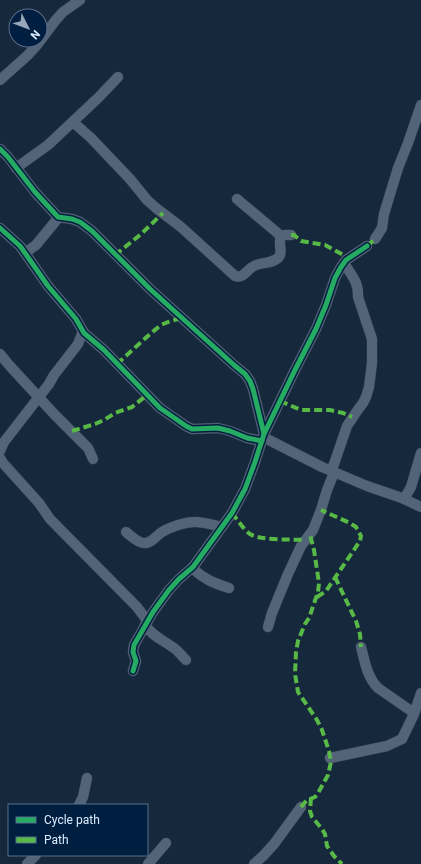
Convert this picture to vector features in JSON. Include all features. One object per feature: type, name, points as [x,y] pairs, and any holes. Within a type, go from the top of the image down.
[{"type":"street","points":[[0,80],[28,55],[63,12],[80,0]]},
{"type":"street","points":[[16,168],[48,145],[118,77]]},
{"type":"street","points":[[375,238],[382,228],[384,214],[391,190],[421,105]]},
{"type":"street","points":[[73,122],[91,138],[156,208],[181,227],[235,276],[239,277],[243,276],[253,266],[276,259],[280,255],[279,239],[286,236],[237,199]]},
{"type":"street","points":[[410,136],[421,139]]},
{"type":"street","points":[[0,149],[55,214],[59,217],[80,222],[92,231],[150,289],[245,374],[253,389],[263,437]]},
{"type":"street","points":[[25,253],[36,245],[59,217]]},
{"type":"street","points":[[0,228],[20,246],[48,286],[76,318],[83,331],[104,350],[160,408],[186,426],[192,429],[218,428],[230,431],[246,438],[263,437],[332,472],[404,499],[421,507]]},
{"type":"street","points":[[133,670],[136,660],[134,645],[146,624],[169,590],[192,568],[232,513],[245,489],[256,462],[263,437],[316,329],[335,278],[346,260],[367,246]]},
{"type":"street","points":[[268,627],[272,613],[301,546],[314,530],[347,426],[363,403],[369,387],[372,363],[372,339],[358,297],[357,284],[344,263]]},
{"type":"street","points":[[1,444],[49,384],[54,375],[78,344],[83,331]]},
{"type":"street","points":[[0,354],[8,365],[55,415],[81,440],[88,448],[93,458]]},
{"type":"street","points":[[404,499],[411,487],[421,453]]},
{"type":"street","points":[[0,458],[39,503],[54,524],[137,607],[146,619],[146,624],[149,631],[154,636],[176,650],[186,660]]},
{"type":"street","points":[[126,532],[143,544],[148,543],[161,532],[186,523],[195,522],[222,527]]},
{"type":"street","points":[[192,568],[200,576],[229,588]]},
{"type":"street","points":[[361,647],[366,668],[373,683],[416,715]]},
{"type":"street","points":[[330,758],[387,746],[402,739],[416,715],[421,693]]},
{"type":"street","points":[[80,804],[83,797],[87,778]]},
{"type":"street","points":[[254,864],[264,856],[274,844],[301,807]]},
{"type":"street","points":[[148,864],[166,843]]},
{"type":"street","points":[[27,864],[35,856]]},
{"type":"marked path","points":[[115,255],[140,235],[163,213]]},
{"type":"marked path","points":[[291,235],[294,235],[301,241],[325,245],[349,258]]},
{"type":"marked path","points":[[367,246],[375,239]]},
{"type":"marked path","points":[[117,364],[161,325],[181,318]]},
{"type":"marked path","points":[[72,431],[95,424],[115,413],[132,407],[147,395]]},
{"type":"marked path","points":[[280,401],[301,410],[330,410],[352,417]]},
{"type":"marked path","points":[[317,597],[326,591],[360,541],[361,536],[356,527],[350,523],[321,510]]},
{"type":"marked path","points":[[232,513],[245,529],[250,534],[255,536],[269,539],[305,540]]},
{"type":"marked path","points":[[301,807],[307,800],[315,797],[318,793],[328,775],[331,762],[322,730],[298,692],[295,674],[298,641],[309,618],[318,592],[319,583],[310,535]]},
{"type":"marked path","points":[[335,577],[356,621],[360,634],[361,647]]},
{"type":"marked path","points":[[311,798],[310,811],[312,817],[325,834],[327,846],[342,864]]},
{"type":"cycle path","points":[[0,149],[35,192],[58,217],[80,222],[92,231],[150,289],[245,374],[253,389],[264,434]]},
{"type":"cycle path","points":[[0,228],[20,246],[48,286],[76,319],[84,333],[104,350],[160,408],[192,429],[218,428],[247,438],[262,441]]},
{"type":"cycle path","points":[[133,671],[136,661],[133,652],[134,645],[153,612],[169,590],[193,567],[232,513],[245,489],[264,434],[316,329],[335,278],[341,267],[346,260],[367,246]]}]
